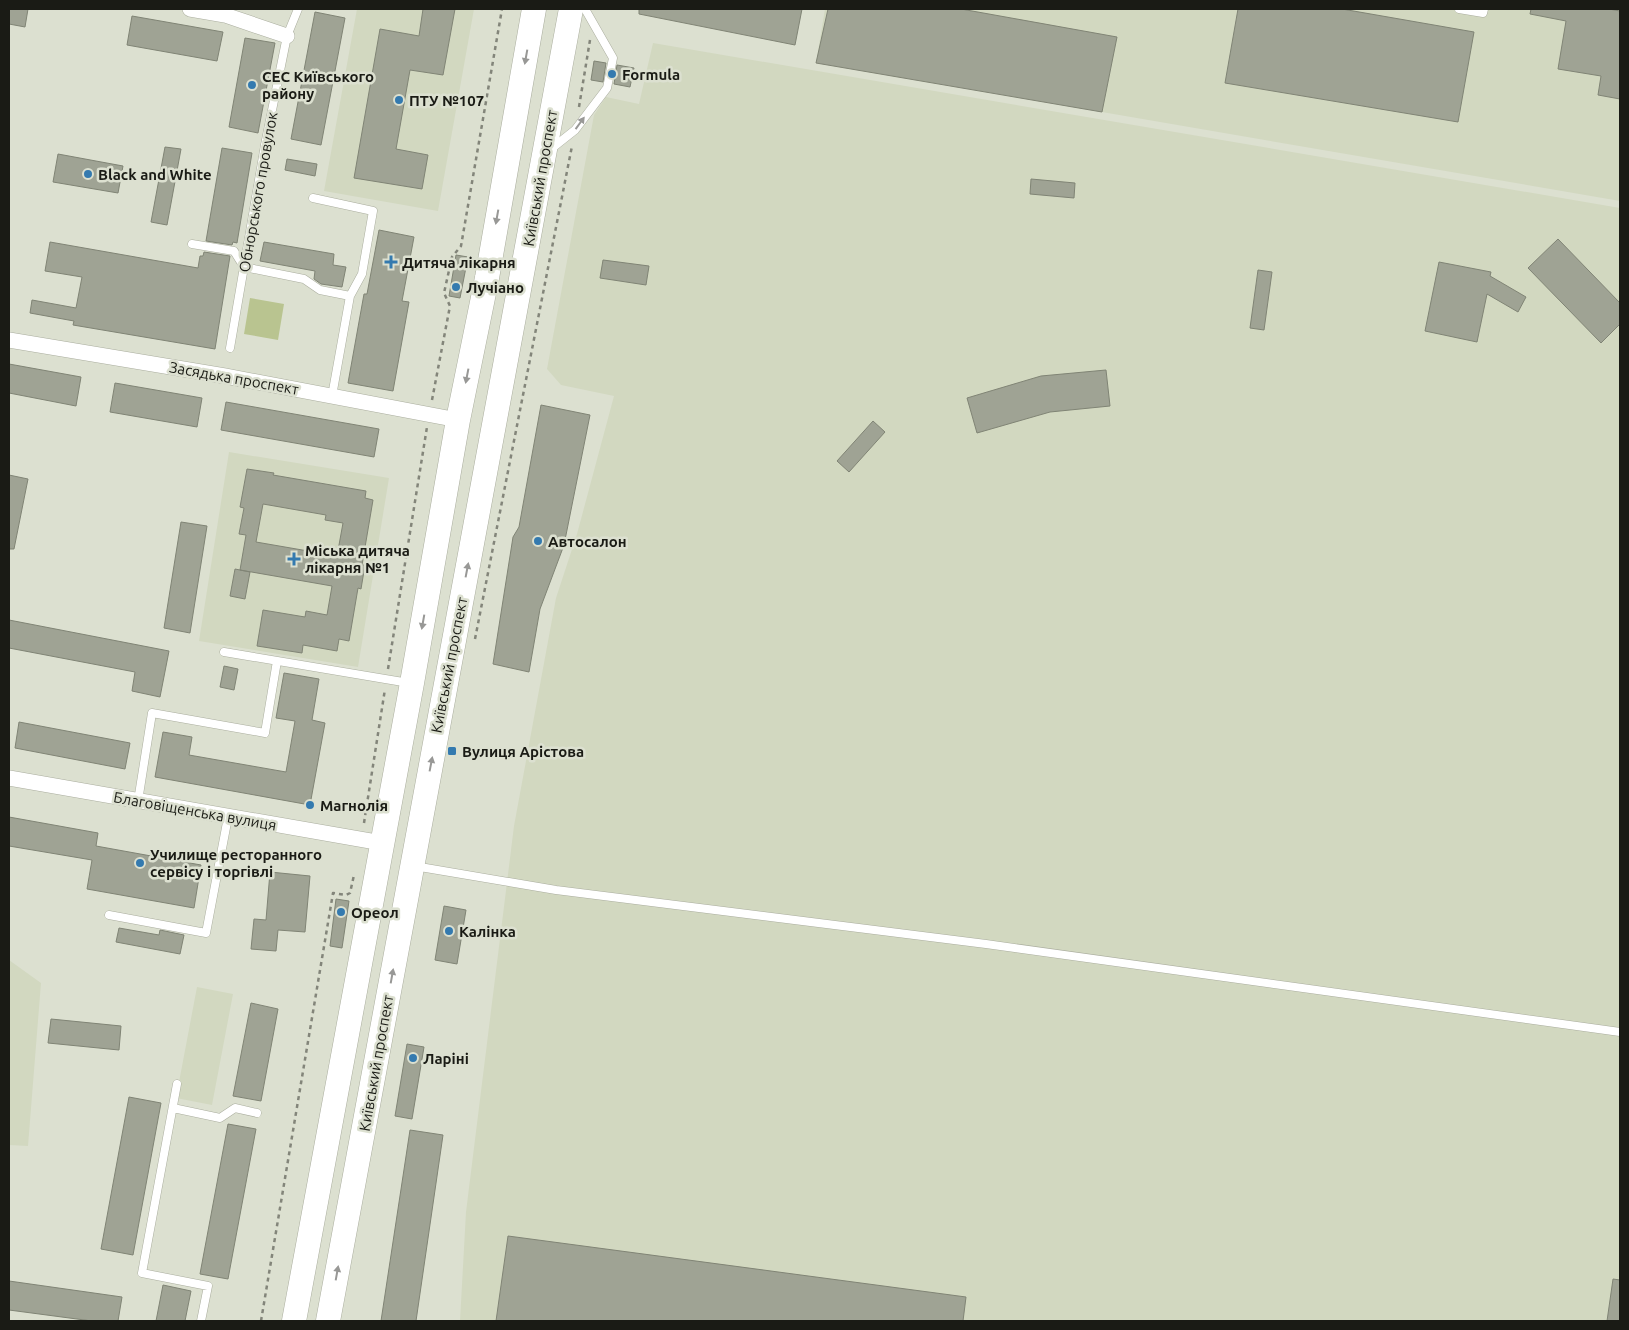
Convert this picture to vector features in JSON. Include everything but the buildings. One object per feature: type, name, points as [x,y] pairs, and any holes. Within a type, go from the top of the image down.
[{"type":"main road","points":[[294,1321],[364,880],[382,843],[391,797],[534,9]]},
{"type":"main road","name":"Київський проспект","points":[[328,1321],[571,9]]},
{"type":"main road","points":[[391,797],[394,807],[400,814],[408,816],[417,811],[424,803]]},
{"type":"main road","points":[[364,880],[389,870],[398,872],[405,879],[408,891]]},
{"type":"street","points":[[190,9],[226,12],[287,36]]},
{"type":"street","name":"Засядька проспект","points":[[9,340],[226,376],[458,420]]},
{"type":"street","name":"Благовіщенська вулиця","points":[[9,778],[382,843]]},
{"type":"lane","name":"Обнорського провулок","points":[[230,348],[265,145],[287,36],[298,9]]},
{"type":"lane","points":[[544,155],[575,130],[606,88],[613,58],[584,9]]},
{"type":"lane","points":[[1459,9],[1483,13],[1484,9]]},
{"type":"lane","points":[[313,198],[373,211],[362,274],[350,296],[332,396]]},
{"type":"lane","points":[[192,244],[234,251],[244,268],[304,279],[320,290],[350,296]]},
{"type":"lane","points":[[224,652],[412,683]]},
{"type":"lane","points":[[138,801],[152,713],[265,733],[278,661]]},
{"type":"lane","points":[[109,915],[206,933],[228,817]]},
{"type":"lane","points":[[412,866],[556,890],[986,944],[1620,1032]]},
{"type":"lane","points":[[177,1084],[142,1274],[208,1286],[201,1321]]},
{"type":"lane","points":[[173,1108],[220,1118],[235,1108],[257,1113]]},
{"type":"path","points":[[474,646],[575,130],[593,25]]},
{"type":"path","points":[[364,823],[367,806]]},
{"type":"path","points":[[261,1321],[333,893],[346,895],[364,880]]},
{"type":"shaded area","name":"ПТУ №107","points":[[357,9],[474,9],[438,211],[324,191]]},
{"type":"shaded area","points":[[825,9],[1620,9],[1620,201],[816,63]]},
{"type":"shaded area","points":[[653,43],[1620,208],[1620,1321],[460,1321],[466,1212],[514,826],[556,598],[577,534],[614,396],[561,385],[547,369],[594,115],[606,97],[639,104]]},
{"type":"shaded area","name":"Міська дитяча лікарня №1","points":[[229,452],[389,478],[358,667],[199,641]]},
{"type":"shaded area","points":[[9,960],[41,983],[28,1146],[9,1145]]},
{"type":"shaded area","points":[[197,987],[233,994],[212,1105],[176,1098]]},
{"type":"green space","points":[[250,298],[284,304],[278,340],[244,334]]},
{"type":"place","name":"Formula","points":[[612,74]]},
{"type":"place","name":"СЕС Київського району","points":[[252,85]]},
{"type":"place","name":"ПТУ №107","points":[[399,100]]},
{"type":"place","name":"Black and White","points":[[88,174]]},
{"type":"place","name":"Дитяча лікарня","points":[[391,262]]},
{"type":"place","name":"Лучіано","points":[[456,287]]},
{"type":"place","name":"Автосалон","points":[[538,541]]},
{"type":"place","name":"Міська дитяча лікарня №1","points":[[294,559]]},
{"type":"place","name":"Вулиця Арістова","points":[[452,751]]},
{"type":"place","name":"Магнолія","points":[[310,805]]},
{"type":"place","name":"Училище ресторанного сервісу і торгівлі","points":[[140,863]]},
{"type":"place","name":"Ореол","points":[[341,912]]},
{"type":"place","name":"Калінка","points":[[449,931]]},
{"type":"place","name":"Ларіні","points":[[413,1058]]}]
